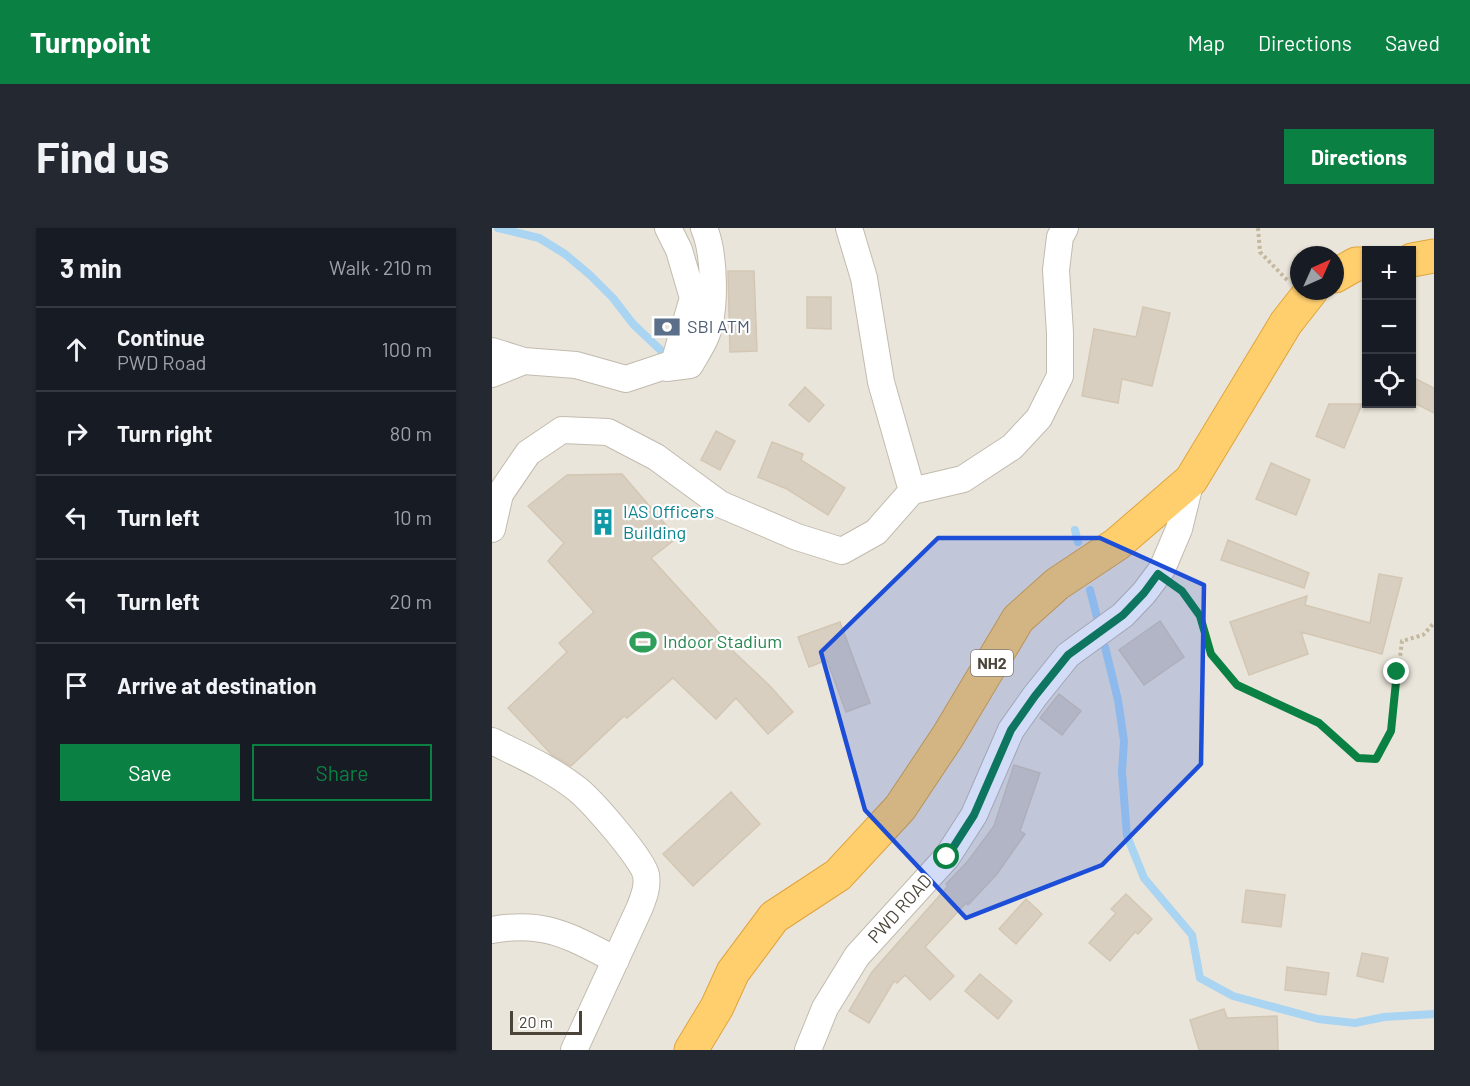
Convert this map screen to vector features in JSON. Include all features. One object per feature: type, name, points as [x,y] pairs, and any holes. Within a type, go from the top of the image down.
[{"type":"highway","points":[[1416,259],[1434,256]]},
{"type":"highway","points":[[1344,271],[1356,264],[1362,264]]},
{"type":"highway","name":"NH2","points":[[691,1050],[717,1007],[733,972],[774,916],[838,875],[900,808],[948,736],[1018,619],[1057,584],[1118,544],[1191,480],[1286,323],[1304,300]]},
{"type":"street","points":[[492,351],[525,361],[576,365],[626,379],[674,363],[693,298],[679,250],[668,228]]},
{"type":"street","points":[[657,369],[690,365],[707,335],[714,290],[705,228]]},
{"type":"street","points":[[849,228],[864,278],[881,382],[912,491]]},
{"type":"street","points":[[492,529],[500,494],[528,453],[562,430],[608,432],[656,457],[720,504],[797,537],[842,551],[876,532],[912,491],[963,479],[1012,447],[1039,418],[1060,376],[1056,270],[1060,237],[1065,228]]},
{"type":"street","points":[[492,374],[525,361]]},
{"type":"street","name":"PWD ROAD","points":[[808,1050],[825,1008],[857,956],[947,857],[968,824],[993,774],[1011,730],[1035,696],[1068,655],[1123,615],[1158,574],[1179,529],[1191,480]]},
{"type":"street","points":[[492,741],[578,789],[638,857],[646,875],[646,891],[574,1050]]},
{"type":"street","points":[[492,930],[532,927],[555,930],[616,960]]},
{"type":"path","points":[[1258,228],[1260,252],[1290,279]]},
{"type":"path","points":[[1158,574],[1182,591],[1200,616],[1211,654],[1237,685],[1319,723],[1358,758],[1376,759],[1391,731],[1402,640],[1423,635],[1434,623]]},
{"type":"highlighted area","points":[[938,538],[1100,538],[1204,585],[1201,764],[1102,865],[966,918],[865,810],[821,652]]},
{"type":"shaded area","points":[[492,228],[1434,228],[1434,1050],[492,1050]]},
{"type":"building","points":[[728,271],[754,271],[757,351],[730,352]]},
{"type":"building","points":[[807,297],[831,297],[831,329],[807,328]]},
{"type":"building","points":[[1143,307],[1170,313],[1152,386],[1122,379],[1118,403],[1082,396],[1094,329],[1136,337]]},
{"type":"building","points":[[1416,379],[1434,388],[1434,413],[1416,404]]},
{"type":"building","points":[[805,387],[824,405],[809,422],[789,405]]},
{"type":"building","points":[[1329,404],[1362,404],[1344,448],[1316,436]]},
{"type":"building","points":[[716,431],[735,441],[720,470],[701,460]]},
{"type":"building","points":[[772,442],[803,454],[801,460],[845,488],[828,515],[787,489],[758,477]]},
{"type":"building","points":[[1271,463],[1310,480],[1296,515],[1256,499]]},
{"type":"building","points":[[622,474],[677,538],[651,558],[721,635],[719,638],[770,686],[793,712],[768,734],[736,698],[716,719],[673,678],[627,718],[624,716],[571,766],[552,755],[508,708],[567,652],[559,643],[594,612],[548,561],[564,543],[528,506],[567,475]]},
{"type":"building","points":[[1228,540],[1309,573],[1304,588],[1221,560]]},
{"type":"building","points":[[1379,574],[1402,578],[1382,654],[1301,632],[1308,654],[1249,675],[1230,622],[1307,596],[1305,605],[1370,623]]},
{"type":"building","points":[[1160,621],[1184,657],[1144,685],[1119,650]]},
{"type":"building","points":[[840,622],[870,703],[846,712],[827,660],[809,667],[798,637]]},
{"type":"building","points":[[1059,694],[1081,711],[1062,735],[1040,718]]},
{"type":"building","points":[[1014,765],[1040,773],[1020,831],[1025,834],[997,874],[925,947],[954,976],[930,1000],[905,975],[897,983],[894,981],[869,1023],[849,1011],[872,972],[948,886],[946,884],[968,861],[994,826]]},
{"type":"building","points":[[731,792],[760,824],[693,886],[663,854]]},
{"type":"building","points":[[1246,890],[1285,895],[1281,927],[1242,922]]},
{"type":"building","points":[[1126,894],[1152,919],[1138,934],[1135,932],[1110,961],[1089,943],[1116,913],[1111,909]]},
{"type":"building","points":[[1026,899],[1042,914],[1016,944],[999,929]]},
{"type":"building","points":[[1362,953],[1388,958],[1383,982],[1357,976]]},
{"type":"building","points":[[1287,967],[1329,973],[1326,995],[1285,990]]},
{"type":"building","points":[[980,974],[1012,1001],[998,1019],[965,991]]},
{"type":"building","points":[[1224,1009],[1227,1018],[1277,1016],[1278,1050],[1199,1050],[1190,1020]]},
{"type":"waterway","points":[[498,228],[539,238],[565,254],[590,275],[613,298],[633,324],[671,360]]},
{"type":"waterway","points":[[1075,530],[1078,542]]},
{"type":"waterway","points":[[1090,590],[1097,617]]},
{"type":"waterway","points":[[1105,647],[1118,700],[1124,741],[1122,772],[1127,836],[1144,878],[1192,935],[1200,978],[1233,996],[1318,1019],[1355,1023],[1384,1017],[1434,1014]]},
{"type":"place","name":"SBI ATM","points":[[667,327]]},
{"type":"place","name":"IAS Officers Building","points":[[603,522]]},
{"type":"place","name":"Indoor Stadium","points":[[643,642]]},
{"type":"route","points":[[947,857],[974,815],[1011,730],[1052,673],[1068,655],[1123,615],[1158,574],[1182,591],[1200,616],[1211,654],[1237,685],[1319,723],[1358,758],[1376,759],[1391,731],[1397,672]]}]
